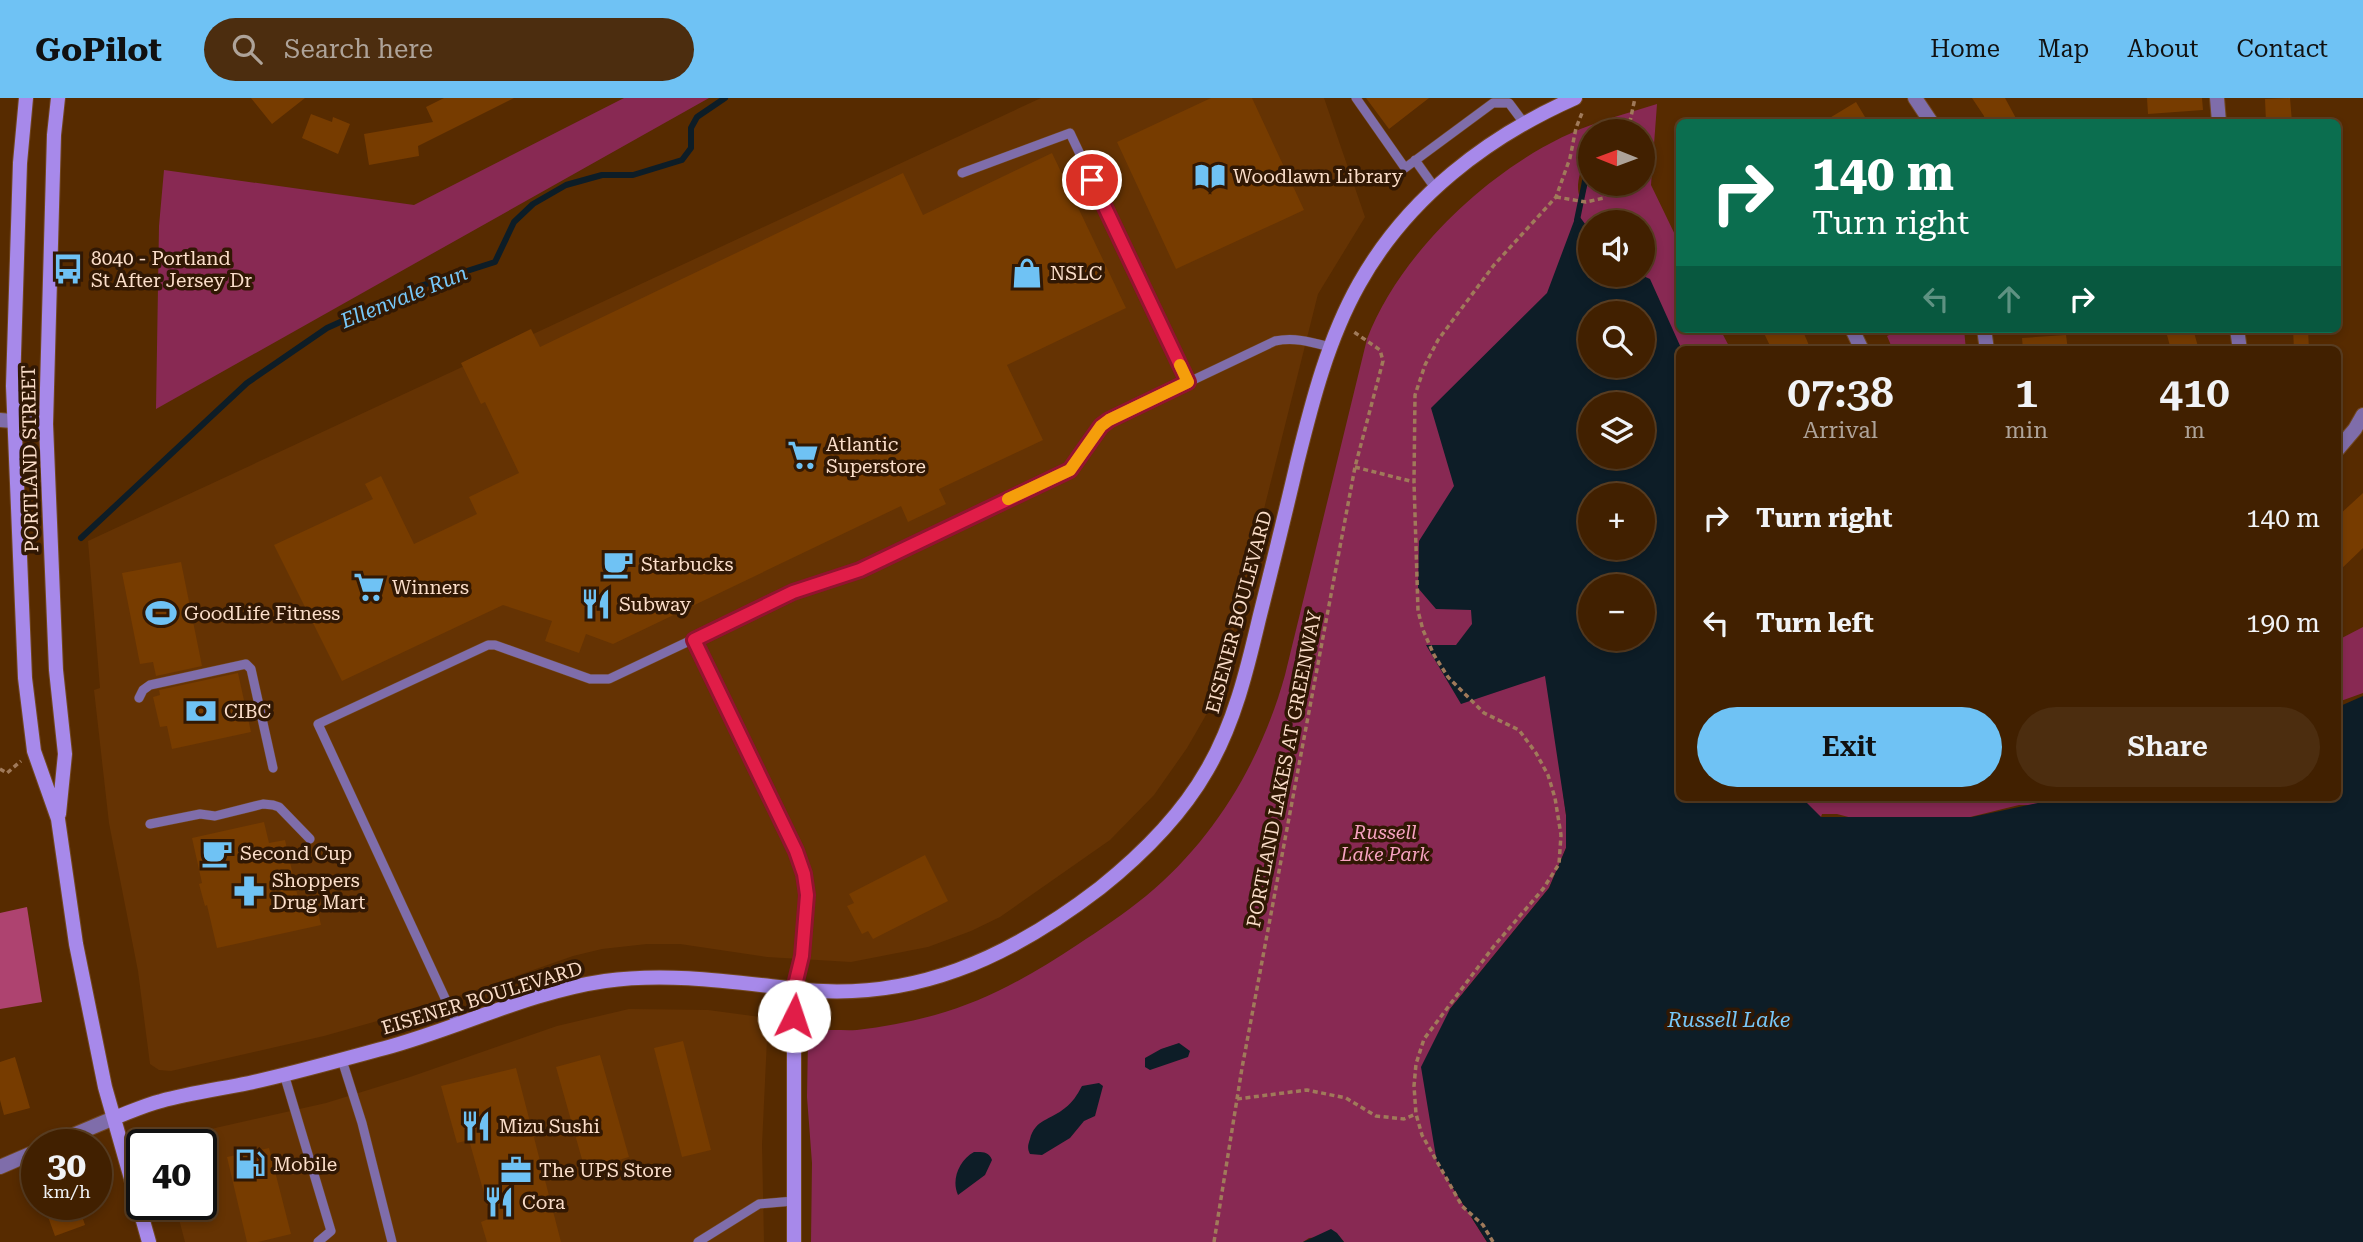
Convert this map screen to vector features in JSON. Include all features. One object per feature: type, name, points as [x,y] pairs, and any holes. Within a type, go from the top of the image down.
[{"type":"street","name":"PORTLAND STREET","points":[[26,98],[20,163],[13,386],[7,420],[25,678],[34,751],[58,819],[76,944],[105,1087],[149,1242]]},
{"type":"street","name":"PORTLAND STREET","points":[[58,98],[54,135],[46,424],[56,670],[65,754],[58,819]]},
{"type":"street","points":[[1915,98],[1929,119]]},
{"type":"street","points":[[2217,98],[2219,119]]},
{"type":"street","name":"EISENER BOULEVARD","points":[[114,1118],[156,1101],[284,1074],[393,1046],[526,1000],[607,981],[683,979],[794,989],[881,990],[928,981],[964,969],[1001,951],[1101,887],[1140,851],[1193,792],[1224,736],[1247,670],[1309,415],[1330,347],[1357,286],[1408,214],[1435,187],[1484,148],[1524,124],[1580,103]]},
{"type":"street","points":[[2341,445],[2363,415]]},
{"type":"street","points":[[7,420],[46,424]]},
{"type":"street","points":[[794,989],[794,1242]]},
{"type":"street","points":[[88,1129],[114,1118]]},
{"type":"street","points":[[0,1167],[21,1158]]},
{"type":"lane","points":[[1356,98],[1405,168],[1493,103],[1509,103],[1524,124]]},
{"type":"lane","points":[[962,173],[1070,133],[1188,382]]},
{"type":"lane","points":[[1415,160],[1435,187]]},
{"type":"lane","points":[[457,1024],[318,724],[481,646],[495,645],[590,679],[601,681],[618,676],[793,592],[860,570],[1070,470],[1101,426],[1109,420],[1275,341],[1287,338],[1306,340],[1330,347]]},
{"type":"lane","points":[[694,640],[796,851],[804,874],[807,895],[802,956],[794,989]]},
{"type":"lane","points":[[139,698],[143,690],[150,685],[246,664],[251,669],[273,768]]},
{"type":"lane","points":[[150,824],[200,814],[215,816],[273,804],[310,839]]},
{"type":"lane","points":[[342,1060],[369,1145],[392,1242]]},
{"type":"lane","points":[[284,1074],[331,1231],[318,1242]]},
{"type":"lane","points":[[698,1242],[759,1204],[794,1201]]},
{"type":"path","points":[[1631,119],[1635,98]]},
{"type":"path","points":[[1493,1242],[1483,1225],[1462,1206],[1422,1135],[1416,1114],[1416,1064],[1424,1039],[1494,946],[1543,890],[1559,864],[1561,835],[1555,798],[1548,775],[1536,752],[1519,730],[1484,713],[1448,677],[1423,630],[1418,611],[1415,395],[1425,365],[1438,340],[1494,265],[1556,197],[1570,158],[1580,103]]},
{"type":"path","points":[[1556,197],[1586,202],[1605,196]]},
{"type":"path","name":"PORTLAND LAKES AT GREENWAY","points":[[1214,1242],[1237,1099],[1355,467],[1383,361],[1380,350],[1342,322]]},
{"type":"path","points":[[1355,467],[1415,482]]},
{"type":"path","points":[[0,769],[7,773],[34,751]]},
{"type":"path","points":[[1237,1099],[1307,1090],[1346,1098],[1376,1115],[1404,1119],[1416,1114]]},
{"type":"shaded area","points":[[1041,98],[1324,98],[1365,217],[1318,294],[1217,696],[1187,748],[1154,795],[1110,840],[1000,917],[928,947],[851,962],[767,957],[680,944],[647,944],[602,949],[573,956],[427,1007],[324,1036],[171,1071],[159,1070],[150,1064],[138,971],[109,823],[94,690],[100,688],[88,541]]},
{"type":"shaded area","points":[[27,907],[42,1002],[0,1009],[0,913]]},
{"type":"shaded area","points":[[629,1009],[708,1010],[768,1018],[762,1145],[764,1242],[185,1242],[179,1220],[217,1220],[217,1129],[211,1129],[326,1103],[557,1026]]},
{"type":"green space","points":[[624,98],[709,98],[156,409],[159,226],[164,170],[414,205]]},
{"type":"green space","name":"Russell Lake Park","points":[[1657,104],[1656,119],[1608,119]]},
{"type":"green space","name":"Russell Lake Park","points":[[1578,131],[1578,196],[1656,195],[1676,237],[1676,333],[1722,333],[1729,346],[1676,346],[1655,325],[1655,301],[1578,301],[1578,378],[1582,378],[1544,643],[1566,815],[1566,848],[1549,888],[1450,1009],[1437,1163],[1487,1242],[1344,1242],[1339,1236],[1309,1238],[1303,1242],[811,1242],[812,1163],[807,1097],[808,1040],[820,1031],[867,1029],[935,1015],[1009,986],[1104,927],[1171,874],[1214,824],[1232,796],[1249,768],[1275,707],[1367,339],[1383,304],[1405,270],[1461,207],[1529,156]]},
{"type":"green space","points":[[1893,333],[1964,333],[1966,346],[1891,346],[1887,336]]},
{"type":"green space","points":[[2363,627],[2363,693],[2341,701],[2341,638]]},
{"type":"green space","points":[[1800,801],[2068,801],[2046,805],[2019,805],[1966,818],[1856,819],[1837,814],[1822,814],[1821,817]]},
{"type":"water","name":"Russell Lake","points":[[1577,213],[1578,287],[1654,287],[1680,346],[1676,346],[1676,801],[1805,801],[1821,817],[1972,817],[2047,801],[2341,801],[2341,706],[2363,696],[2363,1242],[1487,1242],[1437,1163],[1421,1067],[1450,1009],[1549,888],[1566,848],[1566,815],[1545,676],[1461,704],[1426,645],[1456,645],[1472,624],[1471,610],[1436,609],[1418,588],[1419,541],[1454,486],[1431,408],[1547,293]]},
{"type":"water","points":[[1179,1043],[1190,1051],[1188,1057],[1150,1070],[1145,1067],[1145,1058]]},
{"type":"water","points":[[1099,1083],[1103,1086],[1095,1116],[1084,1121],[1070,1138],[1042,1155],[1030,1154],[1028,1145],[1036,1127],[1068,1106],[1082,1086]]},
{"type":"water","points":[[974,1152],[987,1154],[992,1160],[985,1175],[958,1195],[955,1183],[960,1165]]},
{"type":"water","points":[[1331,1229],[1344,1242],[1303,1242]]},
{"type":"building","points":[[251,98],[305,98],[272,124]]},
{"type":"building","points":[[444,98],[514,98],[418,146],[419,156],[369,165],[364,134],[433,122],[426,107]]},
{"type":"building","name":"Woodlawn Library","points":[[1211,98],[1252,98],[1304,210],[1176,269],[1117,142]]},
{"type":"building","points":[[1366,98],[1429,98],[1389,129]]},
{"type":"building","points":[[1972,98],[2005,98],[2016,119],[1984,119]]},
{"type":"building","points":[[2147,98],[2202,98],[2203,110],[2148,114]]},
{"type":"building","points":[[2290,98],[2292,119],[2266,119],[2265,99]]},
{"type":"building","points":[[1856,102],[1866,119],[1828,119]]},
{"type":"building","points":[[311,114],[332,122],[333,117],[350,124],[338,154],[302,138]]},
{"type":"building","points":[[1052,153],[1126,308],[1007,365],[1043,440],[939,489],[946,504],[908,522],[901,506],[613,644],[586,634],[579,653],[545,641],[552,621],[503,605],[342,681],[274,545],[373,499],[365,484],[381,476],[414,544],[477,514],[469,497],[519,473],[485,402],[481,404],[461,363],[531,329],[540,347],[903,173],[923,215]]},
{"type":"building","points":[[1764,333],[1804,333],[1809,346],[1770,346]]},
{"type":"building","points":[[2194,333],[2198,346],[2170,346],[2167,335]]},
{"type":"building","points":[[2293,333],[2308,333],[2309,346],[2294,346]]},
{"type":"building","points":[[2066,335],[2067,346],[2023,346],[2022,338]]},
{"type":"building","points":[[2363,493],[2363,548],[2341,569],[2341,513]]},
{"type":"building","points":[[181,562],[202,666],[156,676],[153,662],[140,664],[122,573]]},
{"type":"building","name":"CIBC","points":[[238,673],[251,732],[172,749],[167,726],[160,727],[153,697],[160,695],[159,690]]},
{"type":"building","name":"Shoppers Drug Mart","points":[[264,822],[269,843],[285,840],[299,902],[315,898],[321,925],[217,948],[199,884],[202,883],[192,838]]},
{"type":"building","points":[[925,855],[948,901],[873,939],[868,931],[862,934],[847,906],[854,903],[849,894]]},
{"type":"building","points":[[683,1041],[711,1150],[682,1157],[654,1048]]},
{"type":"building","points":[[600,1055],[629,1157],[585,1170],[556,1067]]},
{"type":"building","points":[[15,1057],[30,1108],[4,1115],[0,1100],[0,1062]]},
{"type":"building","points":[[516,1068],[561,1242],[487,1242],[481,1222],[491,1218],[469,1140],[457,1143],[441,1086]]},
{"type":"building","points":[[269,1148],[291,1234],[247,1242],[227,1157]]},
{"type":"building","points":[[49,1220],[83,1220],[85,1225],[55,1236]]},
{"type":"waterway","name":"Ellenvale Run","points":[[81,538],[247,383],[327,328],[420,286],[495,262],[514,222],[533,204],[566,185],[602,175],[633,175],[682,160],[691,148],[691,128],[697,117],[725,98]]},
{"type":"waterway","points":[[1577,220],[1582,196]]},
{"type":"slow traffic","points":[[1008,499],[1070,470],[1101,426],[1109,420],[1188,382],[1180,365]]},
{"type":"place","name":"Woodlawn Library","points":[[1210,176]]},
{"type":"place","name":"8040 - Portland St After Jersey Dr","points":[[68,269]]},
{"type":"place","name":"NSLC","points":[[1027,273]]},
{"type":"place","name":"Atlantic Superstore","points":[[803,455]]},
{"type":"place","name":"Starbucks","points":[[618,564]]},
{"type":"place","name":"Winners","points":[[369,587]]},
{"type":"place","name":"Subway","points":[[596,604]]},
{"type":"place","name":"GoodLife Fitness","points":[[161,613]]},
{"type":"place","name":"CIBC","points":[[201,711]]},
{"type":"place","name":"Second Cup","points":[[217,853]]},
{"type":"place","name":"Shoppers Drug Mart","points":[[249,891]]},
{"type":"place","name":"Mizu Sushi","points":[[476,1126]]},
{"type":"place","name":"Mobile","points":[[250,1164]]},
{"type":"place","name":"The UPS Store","points":[[516,1170]]},
{"type":"place","name":"Cora","points":[[499,1202]]},
{"type":"route","points":[[794,1016],[794,989],[802,956],[807,895],[804,874],[796,851],[694,640],[793,592],[848,576],[1070,470],[1101,426],[1109,420],[1188,382],[1092,180]]}]
